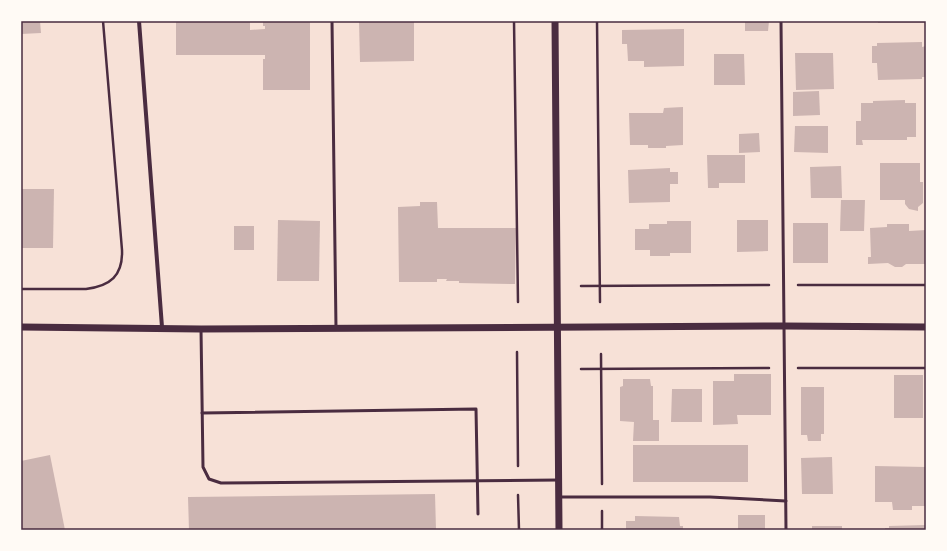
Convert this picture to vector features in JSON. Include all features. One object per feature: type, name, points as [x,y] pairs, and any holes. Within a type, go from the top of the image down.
[{"type":"street","points":[[139,21],[162,328]]},
{"type":"street","points":[[555,21],[559,530]]},
{"type":"street","points":[[21,327],[201,329],[784,326],[926,328]]},
{"type":"lane","points":[[332,21],[336,328]]},
{"type":"lane","points":[[781,21],[786,530]]},
{"type":"lane","points":[[201,329],[203,467],[209,479],[221,483],[559,480]]},
{"type":"lane","points":[[202,413],[476,409],[478,514]]},
{"type":"lane","points":[[559,497],[710,497],[786,502]]},
{"type":"path","points":[[21,289],[96,288],[108,283],[116,276],[120,269],[122,250],[103,21]]},
{"type":"path","points":[[514,21],[518,302]]},
{"type":"path","points":[[597,21],[600,302]]},
{"type":"path","points":[[581,286],[926,285]]},
{"type":"path","points":[[517,352],[519,530]]},
{"type":"path","points":[[601,354],[602,530]]},
{"type":"path","points":[[582,369],[926,368]]},
{"type":"building","points":[[21,21],[40,21],[41,33],[21,34]]},
{"type":"building","points":[[176,21],[250,21],[250,30],[265,29],[265,26],[263,26],[263,21],[310,21],[310,90],[263,90],[263,59],[265,59],[265,55],[176,55]]},
{"type":"building","points":[[359,21],[414,21],[414,61],[360,62]]},
{"type":"building","points":[[745,21],[769,21],[768,31],[745,31]]},
{"type":"building","points":[[878,21],[926,21],[926,23],[878,23]]},
{"type":"building","points":[[684,29],[684,66],[644,67],[644,61],[628,61],[627,44],[622,44],[622,30]]},
{"type":"building","points":[[922,42],[922,47],[926,46],[926,77],[922,77],[922,79],[878,80],[877,63],[872,63],[872,46],[877,46],[877,43]]},
{"type":"building","points":[[795,53],[833,53],[834,89],[796,90]]},
{"type":"building","points":[[714,54],[744,54],[745,85],[714,85]]},
{"type":"building","points":[[819,91],[820,115],[793,116],[793,92]]},
{"type":"building","points":[[905,100],[905,103],[916,103],[916,137],[907,137],[907,140],[862,140],[863,145],[856,145],[856,121],[861,121],[861,103]]},
{"type":"building","points":[[683,107],[683,145],[666,146],[666,148],[648,148],[648,145],[630,145],[629,113],[663,113],[664,108]]},
{"type":"building","points":[[795,126],[828,126],[828,153],[794,152]]},
{"type":"building","points":[[759,133],[760,152],[739,153],[739,134]]},
{"type":"building","points":[[707,155],[745,155],[745,183],[719,183],[719,188],[708,188]]},
{"type":"building","points":[[880,163],[920,163],[920,182],[923,182],[923,203],[918,207],[918,211],[909,209],[905,204],[905,200],[880,200]]},
{"type":"building","points":[[841,166],[842,198],[811,198],[810,167]]},
{"type":"building","points":[[670,168],[670,172],[678,172],[678,184],[670,184],[670,202],[629,203],[628,170]]},
{"type":"building","points":[[21,189],[54,189],[53,248],[21,248]]},
{"type":"building","points":[[841,200],[865,200],[864,231],[840,231]]},
{"type":"building","points":[[420,202],[437,202],[438,228],[516,228],[515,284],[459,283],[459,281],[446,281],[447,279],[437,279],[437,282],[399,282],[398,207],[420,206]]},
{"type":"building","points":[[278,220],[320,221],[319,281],[277,281]]},
{"type":"building","points":[[737,220],[768,220],[768,251],[737,252]]},
{"type":"building","points":[[667,221],[691,221],[691,253],[670,253],[670,256],[650,256],[650,250],[635,250],[635,229],[649,229],[649,224],[667,224]]},
{"type":"building","points":[[793,223],[828,223],[828,263],[793,263]]},
{"type":"building","points":[[887,224],[909,224],[909,231],[926,230],[926,264],[906,264],[902,267],[895,267],[888,263],[868,264],[868,257],[871,257],[870,228],[887,227]]},
{"type":"building","points":[[234,226],[254,226],[254,250],[234,250]]},
{"type":"building","points":[[734,374],[771,374],[771,415],[737,415],[738,424],[713,425],[713,381],[734,381]]},
{"type":"building","points":[[894,375],[923,375],[923,418],[894,418]]},
{"type":"building","points":[[623,379],[650,379],[651,386],[653,386],[653,420],[659,420],[659,441],[633,441],[634,422],[620,421],[620,387],[623,386]]},
{"type":"building","points":[[801,387],[824,387],[824,434],[821,434],[821,441],[808,441],[807,435],[801,435]]},
{"type":"building","points":[[672,389],[702,389],[702,422],[671,422]]},
{"type":"building","points":[[633,445],[748,445],[748,482],[633,482]]},
{"type":"building","points":[[50,455],[65,530],[21,530],[21,461]]},
{"type":"building","points":[[832,457],[833,494],[802,494],[801,458]]},
{"type":"building","points":[[875,466],[926,467],[926,506],[912,506],[912,510],[893,510],[892,502],[875,502]]},
{"type":"building","points":[[435,494],[436,530],[189,530],[188,497]]},
{"type":"building","points":[[738,515],[765,515],[765,530],[738,530]]},
{"type":"building","points":[[635,516],[679,517],[680,526],[683,526],[683,530],[626,530],[626,521],[635,521]]},
{"type":"building","points":[[926,525],[926,530],[885,530],[885,528],[889,528],[889,526]]},
{"type":"building","points":[[812,526],[842,526],[842,530],[812,530]]}]
